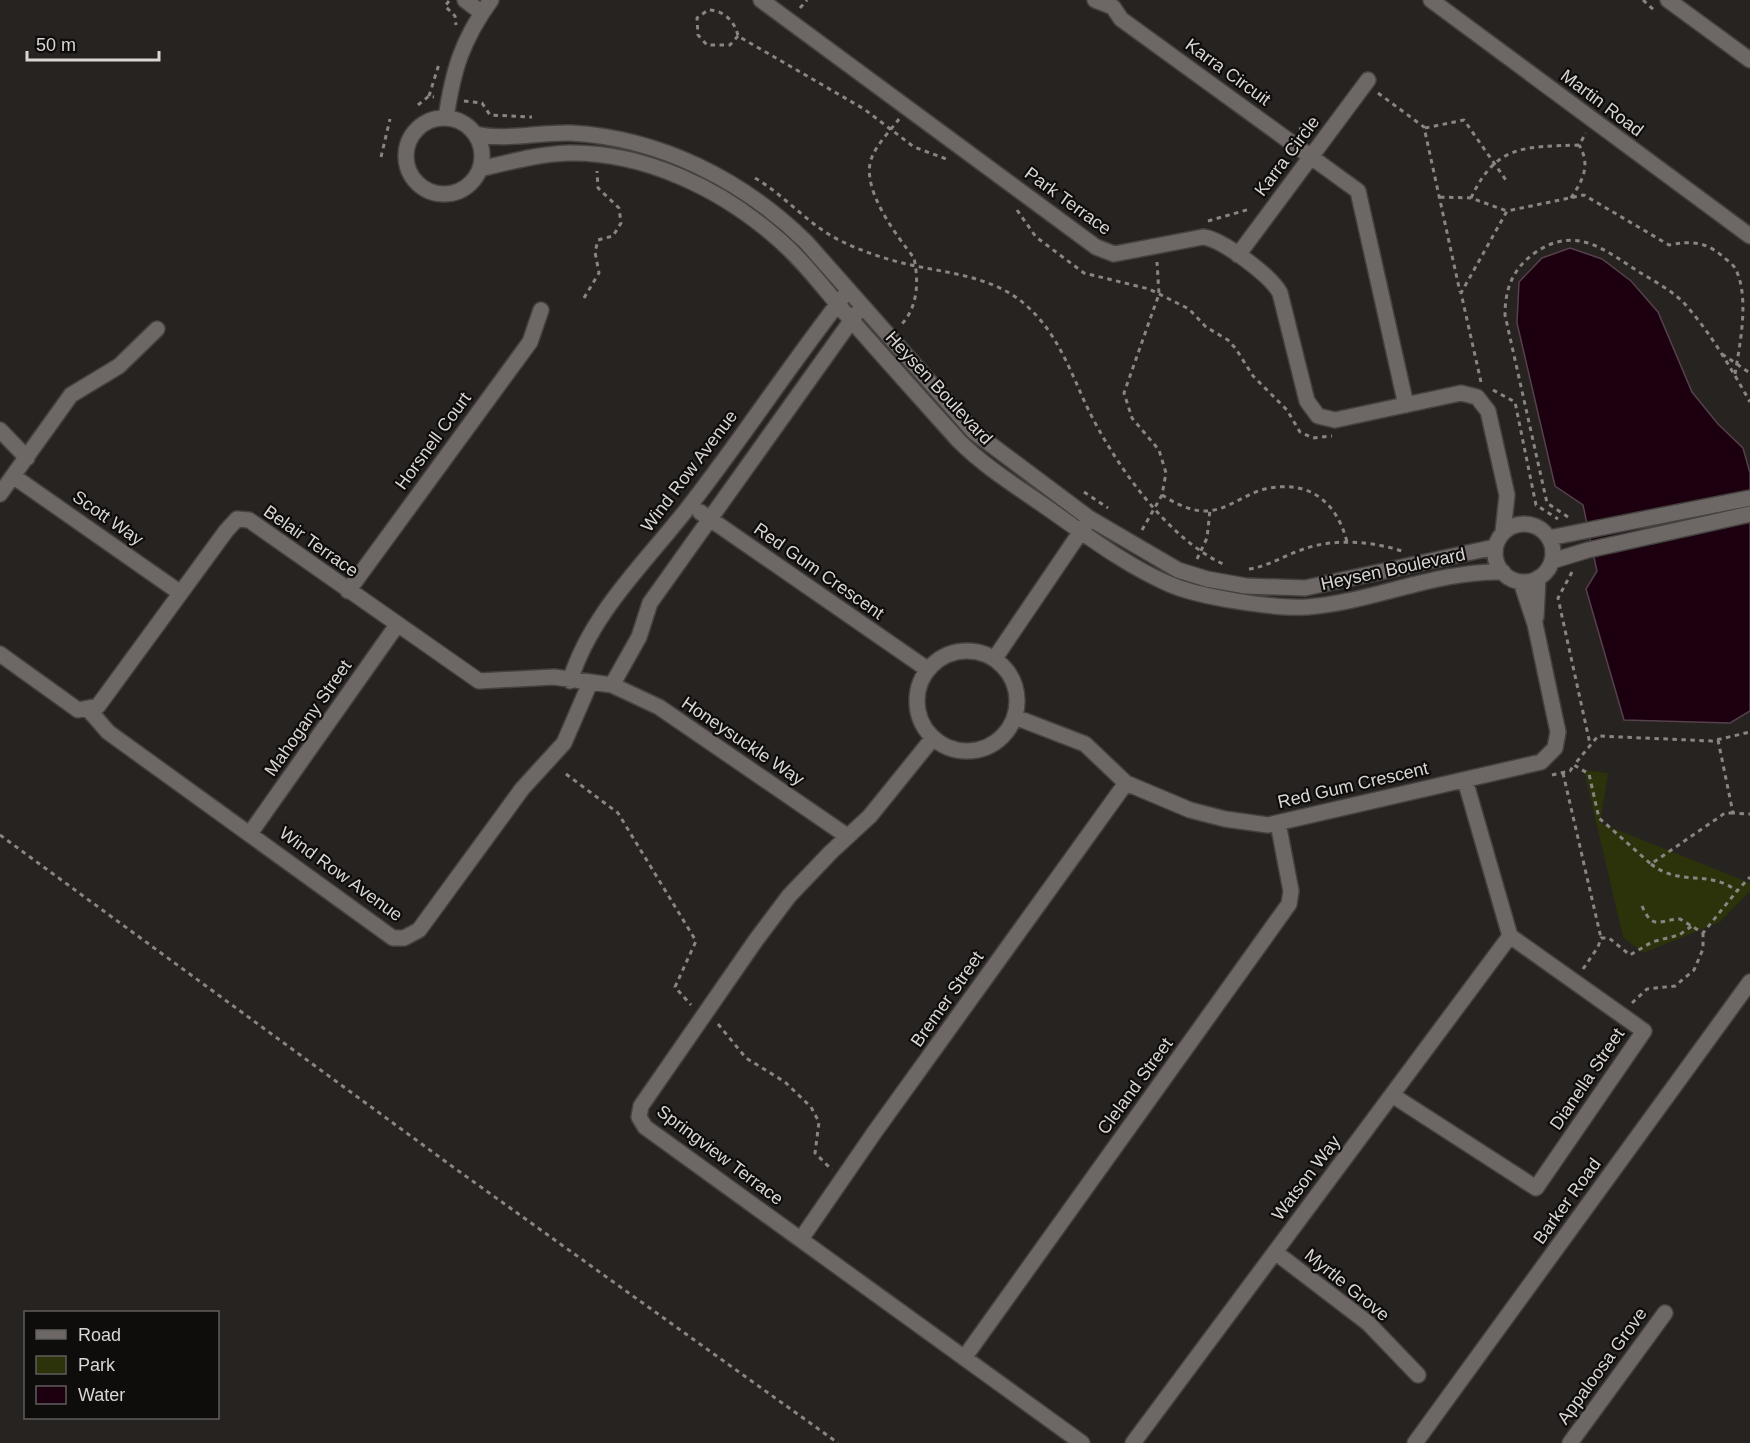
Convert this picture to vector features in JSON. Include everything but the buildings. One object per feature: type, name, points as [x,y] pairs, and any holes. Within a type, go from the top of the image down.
[{"type":"street","points":[[465,0],[482,13]]},
{"type":"street","points":[[446,118],[452,78],[463,44],[491,0]]},
{"type":"street","name":"Park Terrace","points":[[761,0],[786,6],[1096,247],[1114,254],[1194,237],[1210,238],[1238,255],[1273,282],[1280,293],[1307,401],[1318,416],[1335,420],[1461,393],[1477,397],[1488,411],[1507,495]]},
{"type":"street","name":"Karra Circuit","points":[[1095,0],[1113,7],[1121,19],[1358,191],[1406,405]]},
{"type":"street","name":"Martin Road","points":[[1431,0],[1750,236]]},
{"type":"street","points":[[1668,0],[1750,60]]},
{"type":"street","name":"Karra Circle","points":[[1238,255],[1368,80]]},
{"type":"street","points":[[446,118],[467,126],[475,134],[482,157],[480,169],[474,180],[464,189],[452,193],[433,192],[416,182],[409,171],[406,159],[407,146],[413,134],[422,125],[446,118]]},
{"type":"street","name":"Heysen Boulevard","points":[[475,134],[494,137],[543,133],[599,135],[651,147],[681,158],[732,184],[778,216],[806,242],[861,307],[974,432],[1089,518],[1178,570],[1207,579],[1246,586],[1305,588],[1495,548]]},
{"type":"street","name":"Heysen Boulevard","points":[[480,169],[522,158],[569,153],[619,159],[675,175],[719,196],[756,221],[789,250],[969,452],[1082,532],[1144,572],[1171,585],[1263,605],[1306,607],[1355,600],[1476,571],[1503,572]]},
{"type":"street","name":"Wind Row Avenue","points":[[570,681],[601,618],[690,505],[848,290]]},
{"type":"street","points":[[612,685],[639,637],[650,603],[708,518],[861,307]]},
{"type":"street","name":"Horsnell Court","points":[[348,591],[530,342],[541,310]]},
{"type":"street","points":[[0,494],[71,395],[119,366],[157,329]]},
{"type":"street","points":[[0,430],[27,458]]},
{"type":"street","name":"Scott Way","points":[[13,476],[179,592]]},
{"type":"street","points":[[1507,495],[1528,524]]},
{"type":"street","points":[[1503,532],[1519,524],[1528,524],[1536,526],[1549,538],[1553,553],[1552,561],[1538,578],[1521,582],[1503,572],[1498,565],[1495,548],[1503,532],[1507,495]]},
{"type":"street","points":[[1549,538],[1574,525],[1750,498]]},
{"type":"street","name":"Red Gum Crescent","points":[[690,505],[927,669]]},
{"type":"street","points":[[1552,561],[1588,550],[1750,514]]},
{"type":"street","points":[[995,658],[1082,532],[1089,518]]},
{"type":"street","name":"Belair Terrace","points":[[88,709],[98,706],[179,592],[237,519],[249,520],[397,626],[479,681],[554,677],[612,685]]},
{"type":"street","name":"Red Gum Crescent","points":[[1535,624],[1538,578]]},
{"type":"street","name":"Red Gum Crescent","points":[[1015,717],[1084,744],[1126,783],[1190,810],[1225,819],[1268,825],[1541,762],[1555,748],[1558,732],[1535,624],[1521,582]]},
{"type":"street","name":"Mahogany Street","points":[[251,832],[397,626]]},
{"type":"street","points":[[966,650],[981,652],[995,658],[1007,669],[1015,684],[1018,701],[1015,717],[1007,732],[995,743],[980,750],[955,749],[933,738],[923,726],[917,705],[919,682],[927,669],[938,659],[952,652],[966,650]]},
{"type":"street","points":[[0,654],[78,710],[88,709]]},
{"type":"street","name":"Wind Row Avenue","points":[[88,709],[108,732],[251,832],[393,938],[404,938],[419,930],[522,789],[564,743],[590,683]]},
{"type":"street","name":"Honeysuckle Way","points":[[612,685],[659,707],[847,836]]},
{"type":"street","name":"Springview Terrace","points":[[933,738],[870,816],[810,873],[756,940],[641,1106],[639,1117],[645,1127],[1082,1443]]},
{"type":"street","points":[[1465,780],[1510,936]]},
{"type":"street","name":"Bremer Street","points":[[801,1239],[874,1133],[1126,783]]},
{"type":"street","name":"Cleland Street","points":[[964,1358],[1289,904],[1291,891],[1278,823]]},
{"type":"street","name":"Dianella Street","points":[[1392,1095],[1536,1188],[1644,1031],[1510,936]]},
{"type":"street","name":"Watson Way","points":[[1133,1443],[1510,936]]},
{"type":"street","name":"Barker Road","points":[[1415,1443],[1750,982]]},
{"type":"street","name":"Myrtle Grove","points":[[1275,1252],[1368,1323],[1418,1375]]},
{"type":"street","name":"Appaloosa Grove","points":[[1576,1441],[1665,1313]]},
{"type":"path","points":[[450,0],[445,6],[454,15],[457,24],[453,30]]},
{"type":"path","points":[[786,6],[800,9],[807,0]]},
{"type":"path","points":[[738,36],[730,45],[707,45],[698,35],[697,18],[708,10],[722,13],[733,23],[738,36],[864,109],[914,147],[958,166]]},
{"type":"path","points":[[418,105],[429,96],[441,60]]},
{"type":"path","points":[[1378,93],[1425,128],[1481,383],[1515,402],[1536,505],[1563,522],[1574,525]]},
{"type":"path","points":[[429,96],[482,104],[490,115],[534,117]]},
{"type":"path","points":[[381,157],[390,119]]},
{"type":"path","points":[[1425,128],[1464,120],[1508,183]]},
{"type":"path","points":[[1578,145],[1594,121]]},
{"type":"path","points":[[887,136],[870,162],[871,179],[880,210],[914,258],[916,266],[915,303],[901,326],[888,337]]},
{"type":"path","points":[[1471,198],[1483,173],[1493,163],[1509,153],[1537,147],[1578,145]]},
{"type":"path","points":[[1570,198],[1584,174],[1586,164],[1578,145]]},
{"type":"path","points":[[584,298],[598,273],[595,252],[598,240],[614,236],[621,223],[619,208],[598,188],[597,171]]},
{"type":"path","points":[[749,174],[767,185],[826,233],[870,253],[988,283],[1028,306],[1063,352],[1089,409],[1113,453],[1155,509],[1202,553],[1227,566],[1209,563]]},
{"type":"path","points":[[1440,197],[1471,198],[1507,211],[1584,195],[1669,245],[1691,240],[1705,245],[1734,267],[1740,281],[1742,308],[1734,376]]},
{"type":"path","points":[[1015,208],[1036,237],[1084,273],[1135,284],[1189,309],[1206,327],[1228,340],[1253,376],[1273,393],[1287,410],[1295,426],[1306,437],[1337,435]]},
{"type":"path","points":[[1205,221],[1240,214],[1252,208]]},
{"type":"path","points":[[1461,293],[1507,211]]},
{"type":"path","points":[[826,233],[829,242]]},
{"type":"path","points":[[1574,525],[1547,503],[1505,315],[1505,297],[1510,282],[1522,264],[1550,244],[1564,241],[1596,244],[1673,294],[1684,304],[1719,352],[1750,402]]},
{"type":"path","points":[[1135,527],[1142,532],[1162,495],[1166,473],[1164,460],[1126,406],[1124,393],[1159,294],[1156,245]]},
{"type":"path","points":[[894,317],[901,326]]},
{"type":"path","points":[[1719,352],[1750,374]]},
{"type":"path","points":[[1077,487],[1116,514]]},
{"type":"path","points":[[1162,495],[1188,508],[1210,510],[1228,506],[1265,489],[1295,488],[1310,492],[1333,508],[1343,526],[1347,542]]},
{"type":"path","points":[[1187,556],[1198,560],[1202,553],[1207,538],[1210,510]]},
{"type":"path","points":[[1247,569],[1275,562],[1303,549],[1347,542],[1406,552]]},
{"type":"path","points":[[1574,568],[1558,598],[1590,745]]},
{"type":"path","points":[[1541,777],[1570,771],[1598,736],[1718,740],[1750,732]]},
{"type":"path","points":[[1718,740],[1733,813]]},
{"type":"path","points":[[1574,765],[1589,774],[1599,818],[1651,864],[1668,876],[1719,880],[1737,891]]},
{"type":"path","points":[[1563,773],[1601,938],[1598,947],[1582,970]]},
{"type":"path","points":[[566,774],[618,813],[696,941],[675,987],[692,1006]]},
{"type":"path","points":[[1651,864],[1725,813],[1750,814]]},
{"type":"path","points":[[0,835],[453,1167],[838,1443]]},
{"type":"path","points":[[1647,989],[1675,986],[1694,970],[1703,949],[1703,933],[1750,877]]},
{"type":"path","points":[[1642,906],[1650,921],[1656,923],[1680,919],[1703,933]]},
{"type":"path","points":[[1601,938],[1609,938],[1630,956],[1652,942],[1679,935],[1692,926]]},
{"type":"path","points":[[718,1024],[746,1058],[785,1082],[811,1107],[819,1122],[815,1153],[820,1160],[843,1177]]},
{"type":"green space","points":[[1584,770],[1608,773],[1600,823],[1750,883],[1750,891],[1720,922],[1643,953],[1623,937]]},
{"type":"water","points":[[1570,248],[1602,259],[1631,281],[1658,312],[1692,392],[1718,424],[1743,448],[1750,473],[1750,711],[1730,723],[1624,720],[1586,589],[1597,571],[1583,505],[1555,486],[1517,323],[1519,282],[1542,258]]}]
